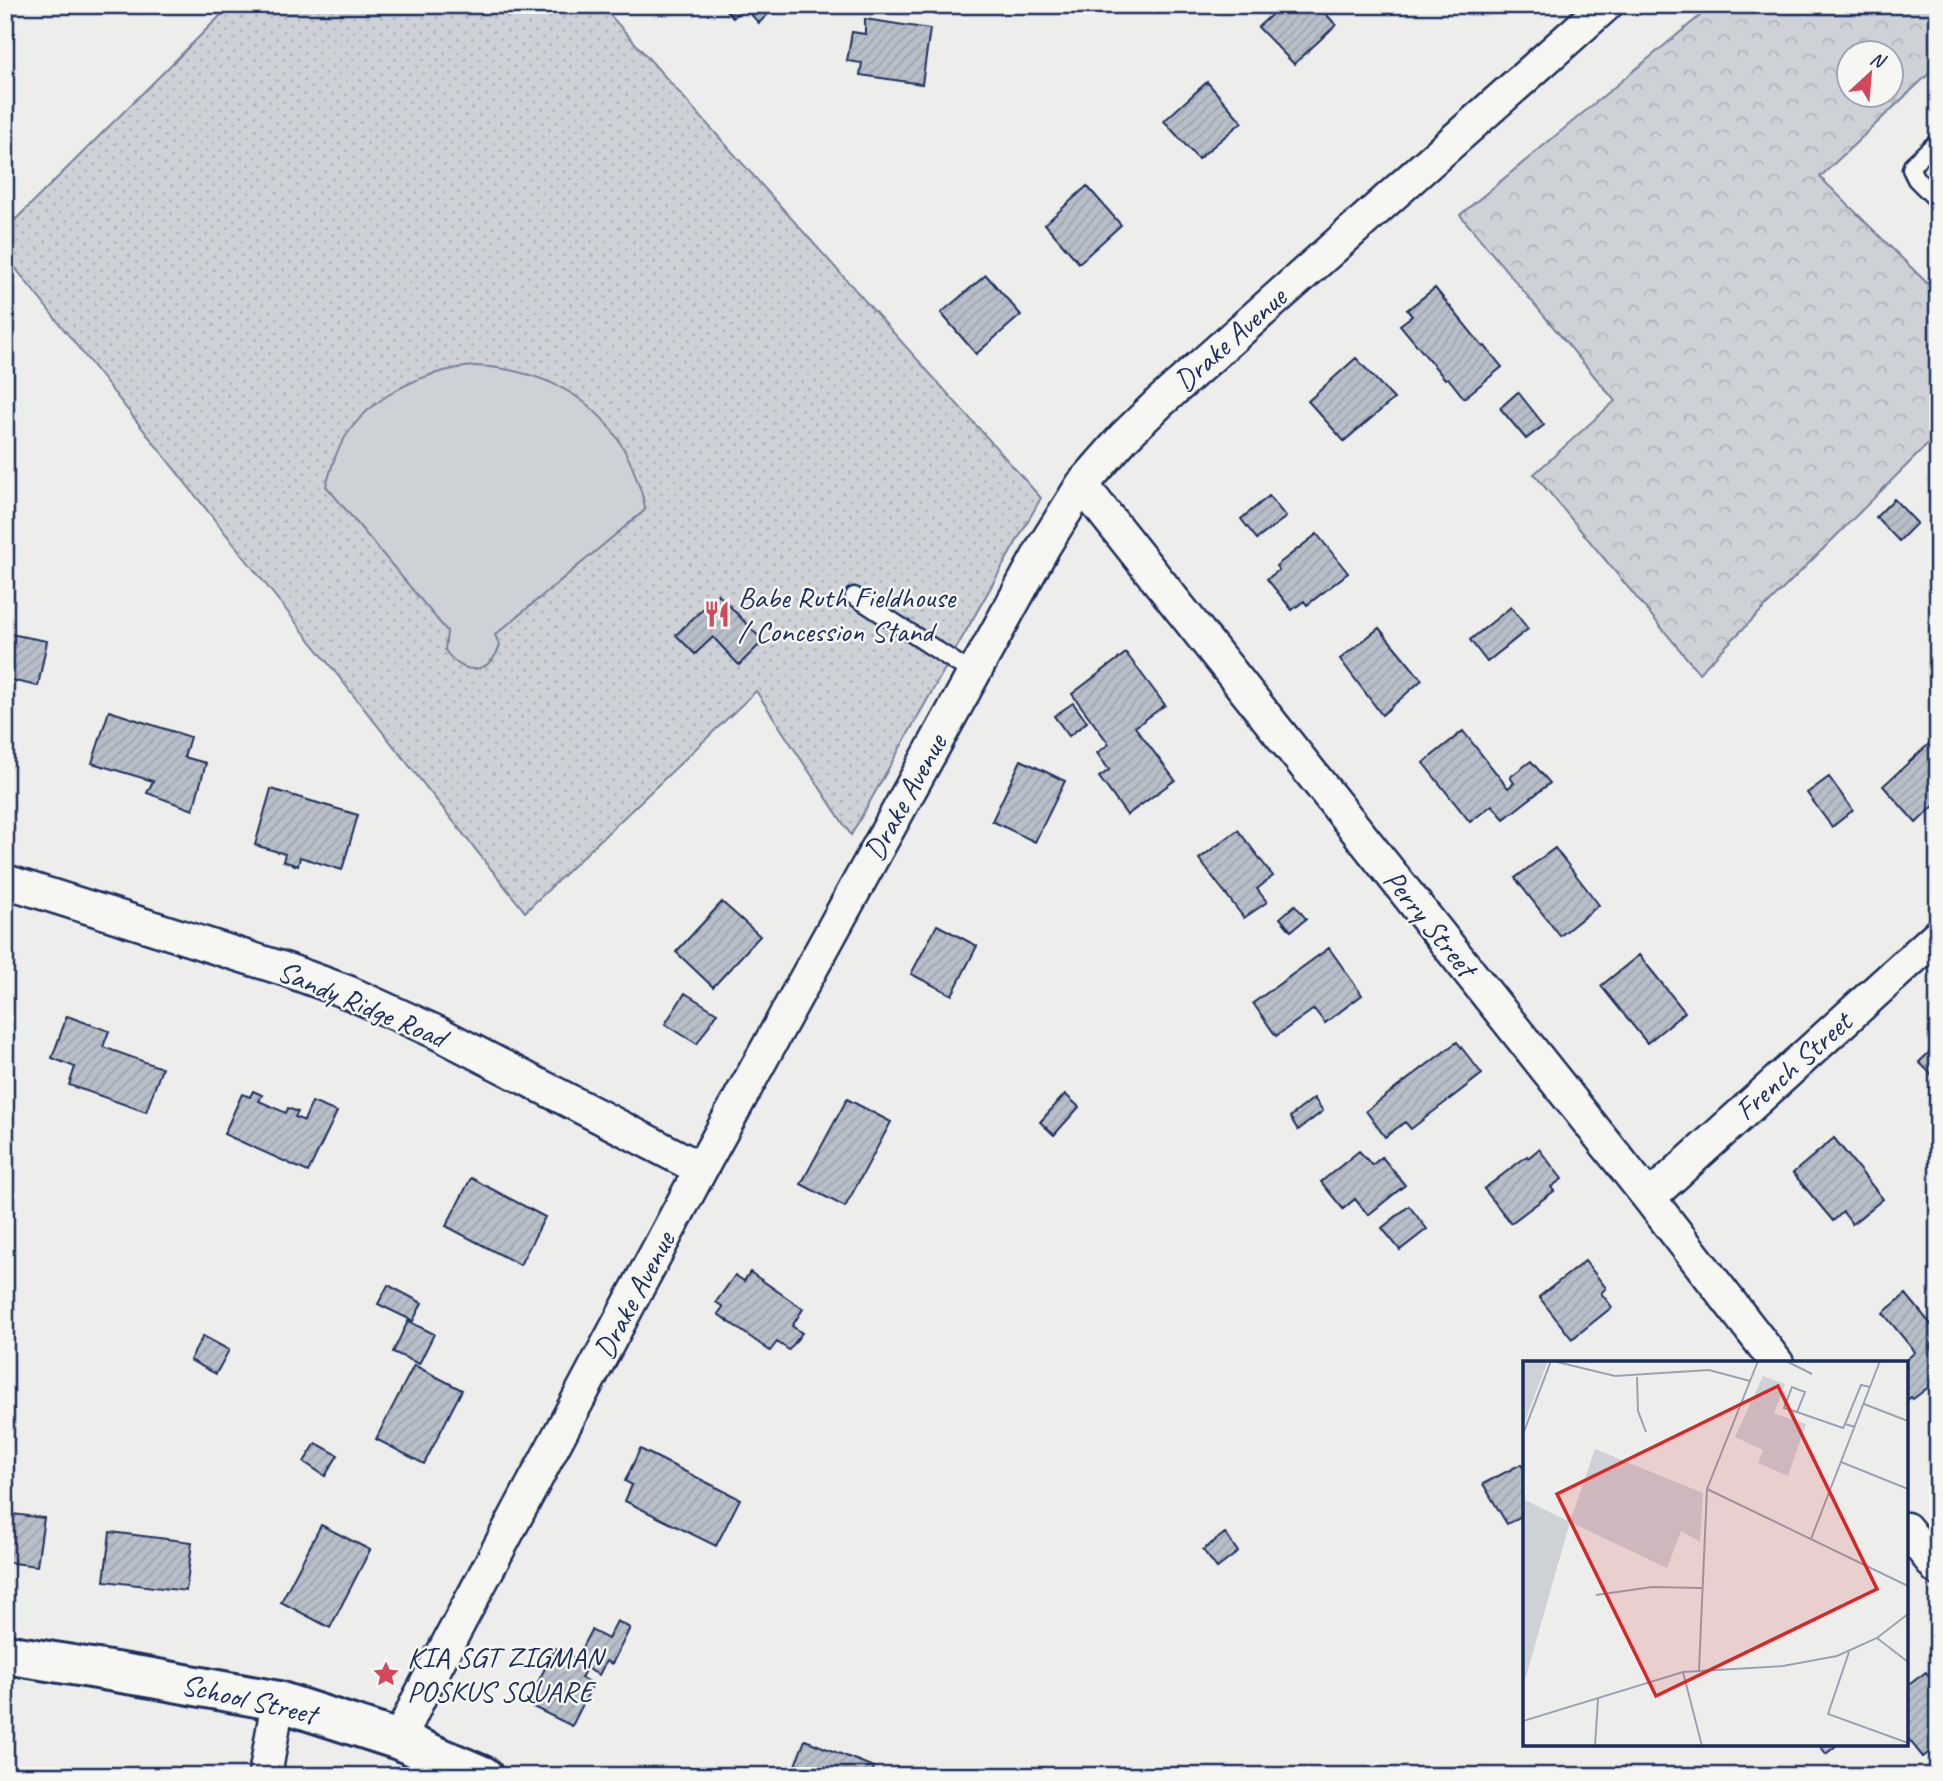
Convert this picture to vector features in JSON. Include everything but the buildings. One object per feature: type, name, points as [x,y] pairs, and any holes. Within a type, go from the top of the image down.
[{"type":"street","name":"Drake Avenue","points":[[399,1740],[701,1169],[972,673],[1082,485],[1160,401],[1606,5]]},
{"type":"street","name":"Perry Street","points":[[1082,485],[1775,1361]]},
{"type":"street","name":"Sandy Ridge Road","points":[[5,881],[350,993],[436,1032],[701,1169]]},
{"type":"street","name":"French Street","points":[[1649,1198],[1938,935]]},
{"type":"street","points":[[1908,1532],[1938,1569]]},
{"type":"street","name":"School Street","points":[[5,1654],[278,1701],[399,1740],[483,1776]]},
{"type":"street","points":[[265,1776],[278,1701]]},
{"type":"lane","points":[[1938,141],[1911,169],[1916,179],[1938,201]]},
{"type":"lane","points":[[854,596],[972,673]]},
{"type":"green space","points":[[231,5],[601,5],[1041,498],[851,835],[756,691],[525,912],[5,255],[5,230]]},
{"type":"green space","points":[[1713,5],[1938,5],[1938,65],[1904,97],[1904,38],[1834,38],[1834,108],[1893,108],[1820,177],[1938,294],[1938,434],[1699,673],[1534,474],[1615,401],[1460,215]]},
{"type":"green space","points":[[476,366],[528,374],[573,394],[593,409],[624,449],[635,474],[645,510],[495,635],[500,645],[495,655],[490,663],[475,669],[459,665],[452,659],[445,650],[447,631],[326,486],[336,455],[346,436],[375,404],[413,382],[434,374]]},
{"type":"place","name":"Babe Ruth Fieldhouse / Concession Stand","points":[[717,614]]},
{"type":"place","name":"KIA SGT ZIGMAN POSKUS SQUARE","points":[[386,1674]]}]
